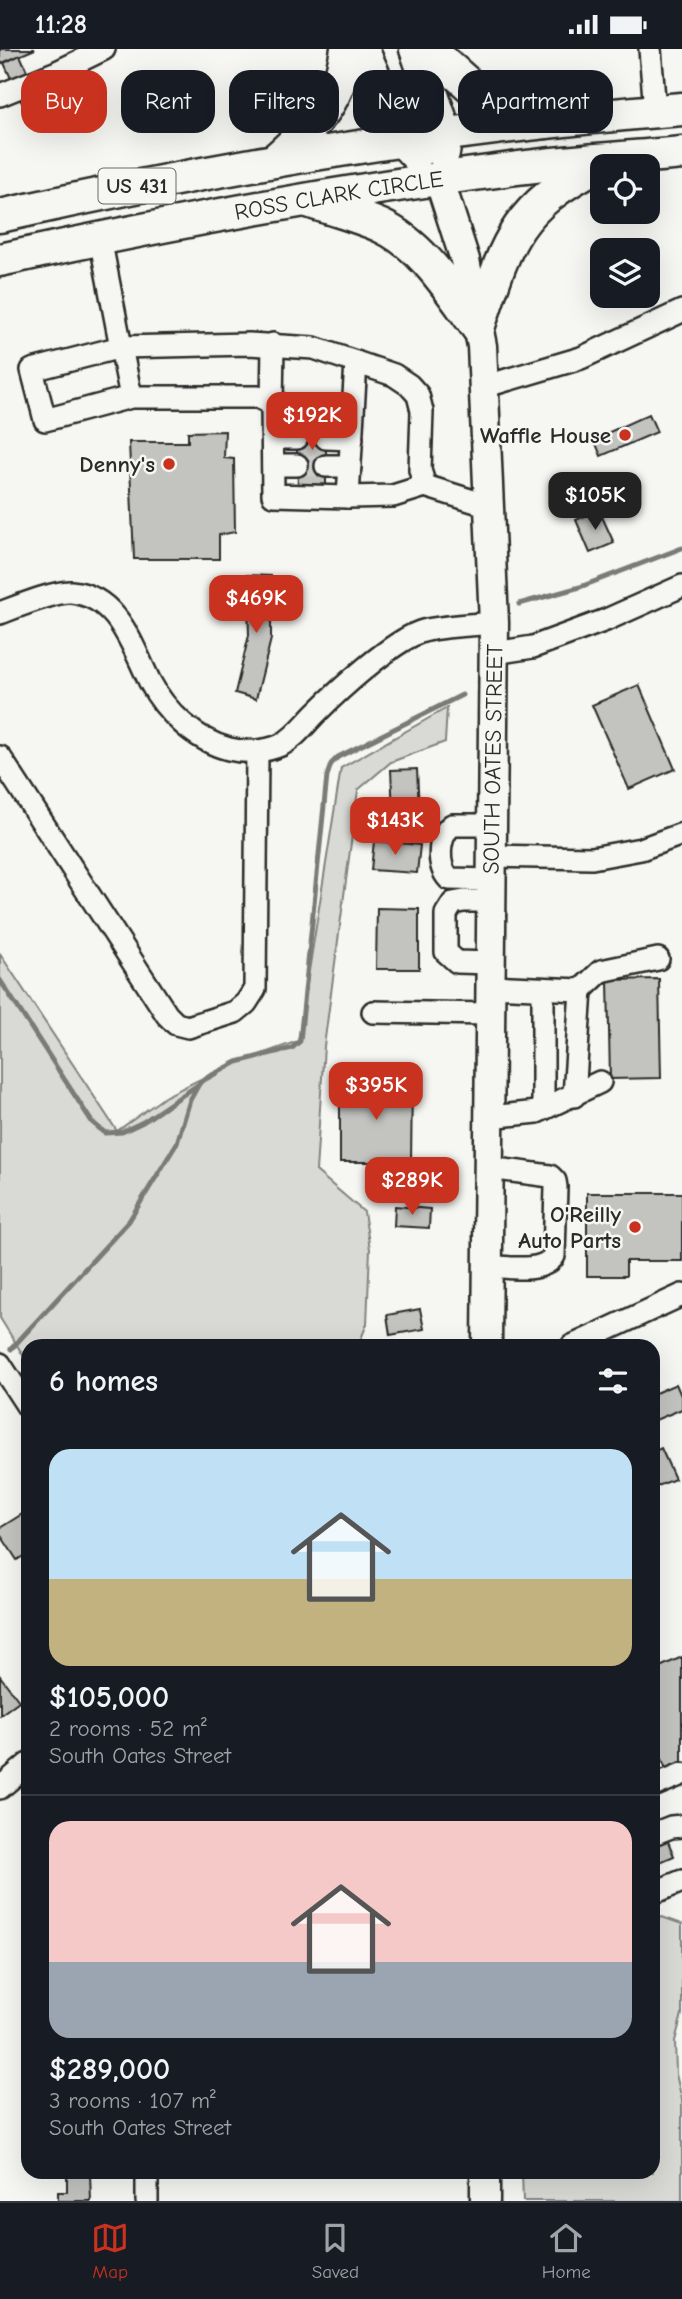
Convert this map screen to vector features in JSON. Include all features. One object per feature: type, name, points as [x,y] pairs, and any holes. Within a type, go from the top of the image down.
[{"type":"highway","points":[[274,160],[318,121],[343,74],[347,49]]},
{"type":"highway","name":"SOUTH OATES STREET","points":[[362,49],[403,141],[439,179]]},
{"type":"highway","name":"SOUTH OATES STREET","points":[[416,49],[446,135],[439,179]]},
{"type":"highway","points":[[429,49],[458,75]]},
{"type":"highway","name":"ROSS CLARK CIRCLE","points":[[613,116],[669,110]]},
{"type":"highway","name":"ROSS CLARK CIRCLE","points":[[0,216],[109,191],[274,160],[463,133]]},
{"type":"highway","name":"ROSS CLARK CIRCLE","points":[[660,155],[682,153]]},
{"type":"highway","name":"ROSS CLARK CIRCLE","points":[[0,260],[100,237],[303,200],[521,167],[590,161]]},
{"type":"highway","points":[[478,328],[503,254],[522,222],[540,202],[567,181],[590,169]]},
{"type":"highway","points":[[303,200],[382,226],[405,241],[431,266],[478,328]]},
{"type":"main road","name":"SOUTH OATES STREET","points":[[439,179],[465,260],[482,346],[494,623],[487,1339]]},
{"type":"main road","points":[[485,2179],[485,2201]]},
{"type":"street","points":[[60,70],[103,49]]},
{"type":"street","points":[[650,49],[669,110]]},
{"type":"street","points":[[0,95],[21,87]]},
{"type":"street","points":[[100,237],[131,397]]},
{"type":"street","points":[[483,387],[581,358],[682,311]]},
{"type":"street","points":[[273,344],[273,495],[393,496],[425,486],[488,506]]},
{"type":"street","points":[[353,410],[286,411],[258,397],[131,397],[45,420],[32,370],[121,347],[273,344],[314,348],[394,375],[418,395],[422,411],[420,470],[425,486]]},
{"type":"street","points":[[348,496],[356,362]]},
{"type":"street","points":[[274,438],[297,438]]},
{"type":"street","points":[[326,439],[352,439]]},
{"type":"street","points":[[273,465],[298,465]]},
{"type":"street","points":[[326,466],[350,466]]},
{"type":"street","points":[[494,653],[533,647],[606,620],[682,586]]},
{"type":"street","points":[[0,613],[68,591],[90,595],[113,613],[133,644],[151,684],[172,713],[193,733],[227,749],[257,752],[281,745],[390,649],[421,632],[494,623]]},
{"type":"street","points":[[0,758],[167,1016],[176,1024],[187,1027],[235,1012],[246,1003],[255,989],[257,752]]},
{"type":"street","points":[[492,825],[452,825],[447,828],[442,839],[440,865],[442,872],[449,879],[492,879],[641,849],[682,834]]},
{"type":"street","points":[[492,879],[464,901],[453,904],[446,914],[446,952],[457,962],[543,989],[581,990]]},
{"type":"street","points":[[574,1096],[581,990],[600,971],[658,960]]},
{"type":"street","points":[[543,989],[544,1109]]},
{"type":"street","points":[[373,1012],[490,1014]]},
{"type":"street","points":[[490,1117],[537,1112],[600,1083]]},
{"type":"street","points":[[488,1266],[535,1267],[551,1261],[554,1257],[556,1187],[550,1176],[489,1168]]},
{"type":"street","points":[[587,1339],[682,1294]]},
{"type":"street","points":[[0,1364],[21,1396]]},
{"type":"street","points":[[0,1788],[21,1770]]},
{"type":"street","points":[[660,1781],[682,1774]]},
{"type":"street","points":[[660,1831],[682,1826]]},
{"type":"street","points":[[660,1890],[682,1881]]},
{"type":"street","points":[[147,2179],[147,2201]]},
{"type":"shaded area","points":[[447,708],[445,742],[391,762],[358,790],[324,1046],[316,1171],[364,1212],[370,1249],[367,1324],[361,1339],[21,1339],[21,1352],[0,1318],[0,954],[117,1131],[166,1096],[225,1067],[298,1041],[341,768]]},
{"type":"shaded area","points":[[660,1918],[682,1924],[682,2014],[675,2041],[676,2074],[682,2100],[682,2201],[523,2201],[522,2179],[660,2179]]},
{"type":"building","points":[[0,49],[35,49],[0,64]]},
{"type":"building","points":[[20,55],[27,70],[21,70],[21,101],[4,63]]},
{"type":"building","name":"Waffle House","points":[[649,414],[657,432],[601,456],[594,439]]},
{"type":"building","points":[[326,417],[326,487],[298,487],[296,418]]},
{"type":"building","points":[[225,431],[224,458],[234,459],[235,532],[219,535],[219,559],[134,559],[129,442],[188,442],[188,432]]},
{"type":"building","points":[[599,510],[614,543],[590,553],[576,520]]},
{"type":"building","points":[[247,575],[271,576],[271,639],[256,699],[235,693],[249,635]]},
{"type":"building","points":[[639,685],[675,769],[629,789],[592,705]]},
{"type":"building","points":[[417,769],[419,811],[393,812],[391,770]]},
{"type":"building","points":[[374,841],[420,845],[417,873],[371,870]]},
{"type":"building","points":[[377,908],[419,909],[419,969],[376,969]]},
{"type":"building","points":[[659,979],[661,1078],[610,1079],[608,980]]},
{"type":"building","points":[[340,1082],[412,1083],[411,1162],[340,1162]]},
{"type":"building","name":"O'Reilly Auto Parts","points":[[587,1193],[682,1193],[682,1261],[626,1261],[626,1276],[587,1276]]},
{"type":"building","points":[[395,1206],[430,1209],[429,1228],[394,1226]]},
{"type":"building","points":[[420,1309],[424,1329],[390,1335],[387,1315]]},
{"type":"building","points":[[676,1384],[682,1398],[682,1409],[660,1418],[660,1391]]},
{"type":"building","points":[[660,1448],[675,1479],[660,1485]]},
{"type":"building","points":[[21,1515],[21,1557],[17,1560],[0,1534],[0,1528]]},
{"type":"building","points":[[682,1657],[682,1764],[667,1771],[660,1754],[660,1667]]},
{"type":"building","points":[[0,1676],[19,1701],[0,1715]]},
{"type":"building","points":[[667,1839],[674,1856],[660,1862],[660,1842]]},
{"type":"building","points":[[67,2179],[90,2179],[91,2201],[58,2201],[58,2192],[67,2192]]},
{"type":"waterway","points":[[519,604],[580,587],[682,548]]},
{"type":"waterway","points":[[11,1349],[129,1221],[177,1143],[190,1100],[200,1082],[237,1062],[292,1048],[300,1041],[327,776],[331,764],[338,757],[462,695]]},
{"type":"waterway","points":[[0,980],[92,1122],[105,1133],[122,1132],[143,1122],[199,1084]]},
{"type":"tunnel","points":[[297,438],[326,438]]},
{"type":"tunnel","points":[[297,465],[326,466]]},
{"type":"place","name":"Waffle House","points":[[625,435]]},
{"type":"place","name":"Denny's","points":[[169,464]]},
{"type":"place","name":"O'Reilly Auto Parts","points":[[635,1227]]}]
